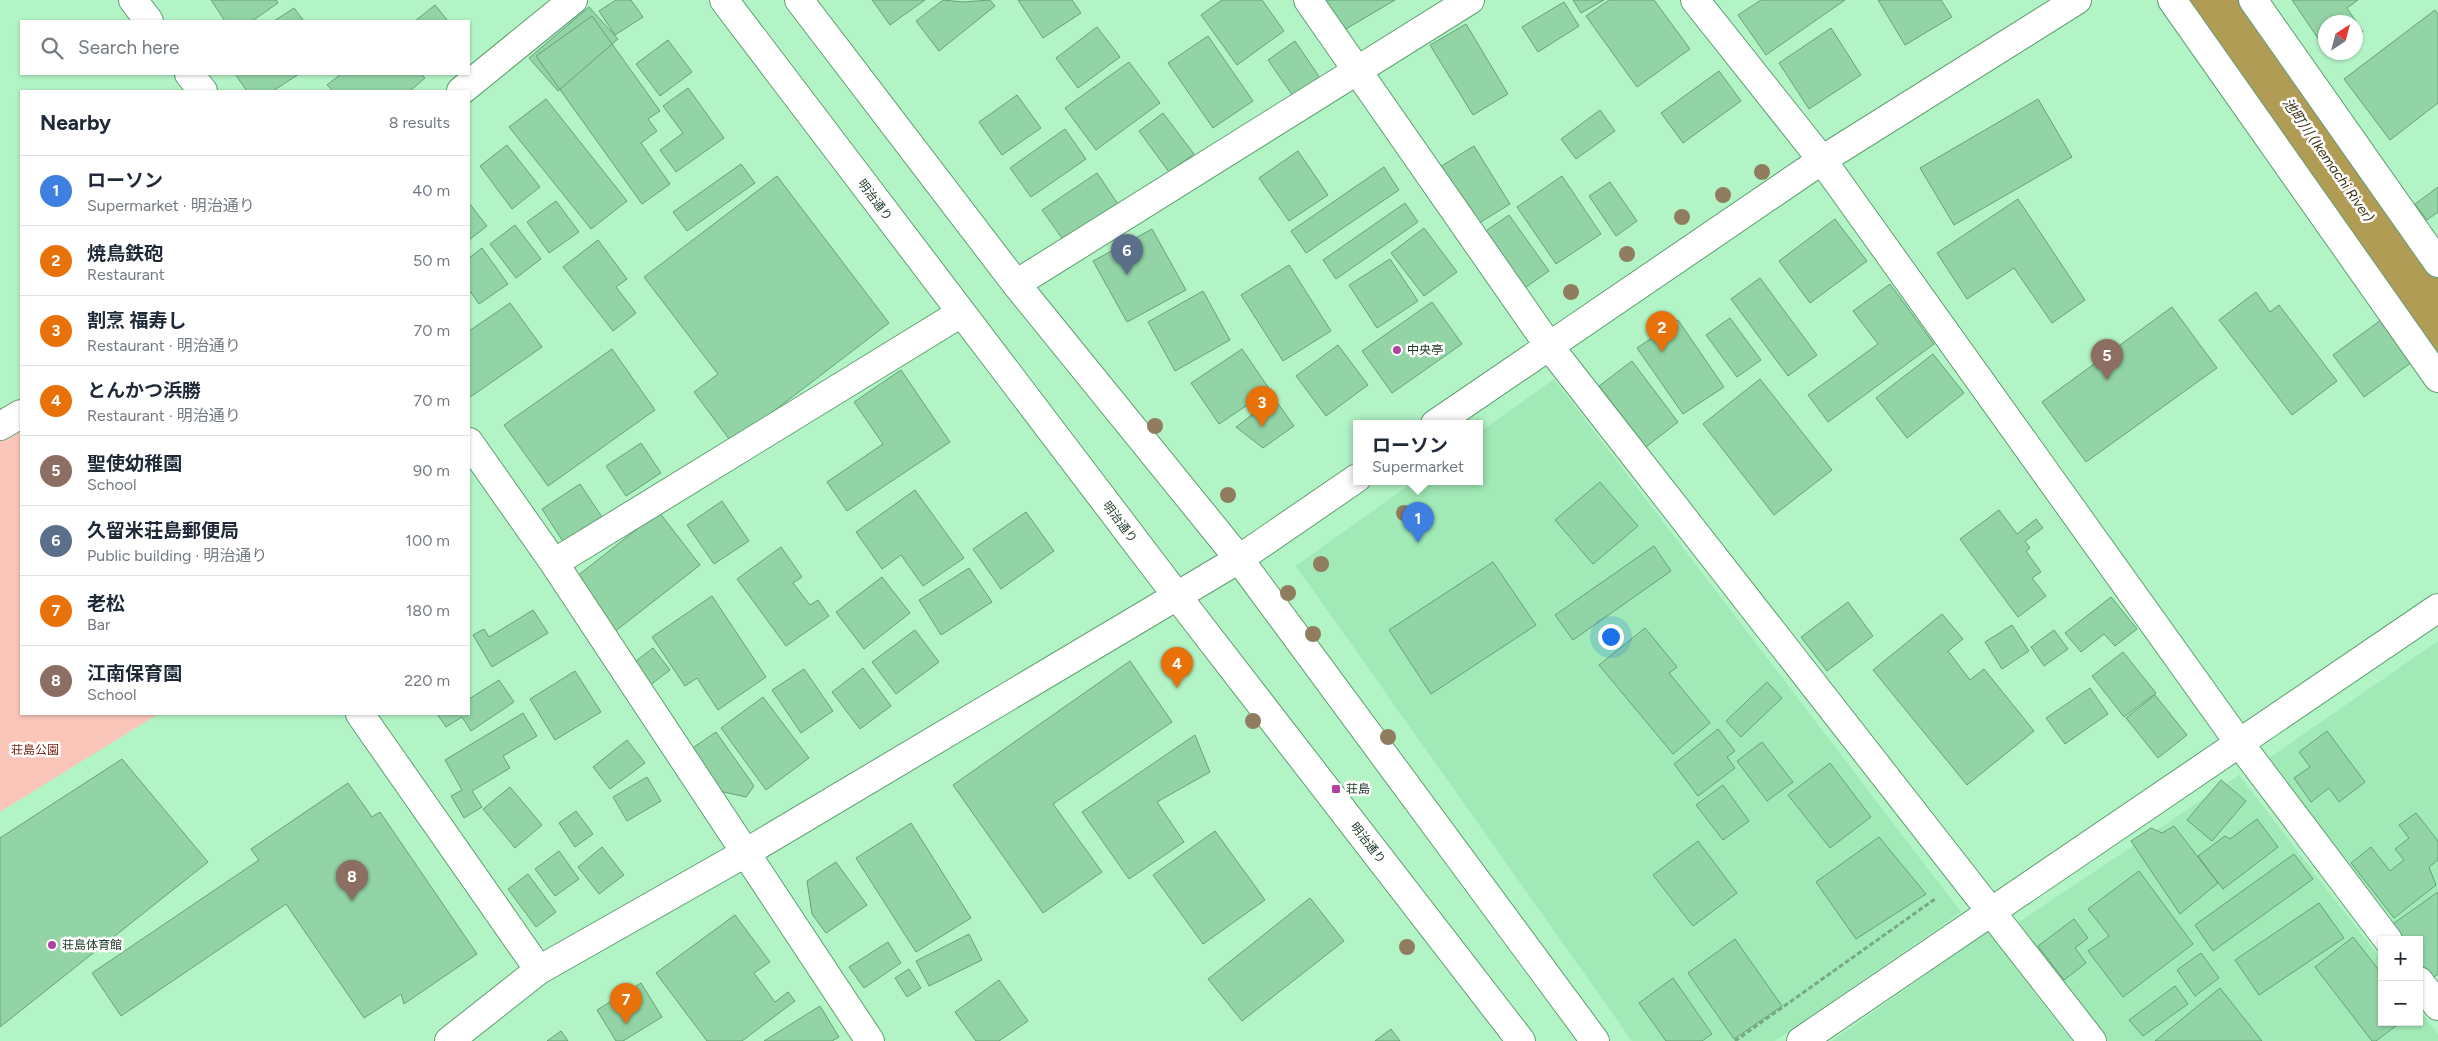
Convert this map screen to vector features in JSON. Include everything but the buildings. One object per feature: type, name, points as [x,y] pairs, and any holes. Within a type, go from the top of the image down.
[{"type":"street","points":[[133,0],[148,20]]},
{"type":"street","points":[[462,90],[573,0]]},
{"type":"street","name":"明治通り","points":[[724,0],[1177,596],[1521,1041]]},
{"type":"street","points":[[799,0],[1016,284],[1239,559],[1595,1041]]},
{"type":"street","points":[[1308,0],[1549,346],[2092,1041]]},
{"type":"street","points":[[1016,284],[1470,0]]},
{"type":"street","points":[[1695,0],[1822,160],[2240,744],[2385,936]]},
{"type":"street","points":[[1441,420],[1822,160],[2077,0]]},
{"type":"street","points":[[2172,0],[2438,378]]},
{"type":"street","points":[[2253,0],[2438,263]]},
{"type":"street","points":[[191,75],[202,90]]},
{"type":"street","points":[[554,562],[961,312]]},
{"type":"street","points":[[0,426],[20,415]]},
{"type":"street","points":[[470,443],[554,562],[870,1041]]},
{"type":"street","points":[[452,1040],[539,970],[746,852],[1239,559],[1353,481]]},
{"type":"street","points":[[1801,1041],[2438,608]]},
{"type":"street","points":[[361,715],[539,970]]},
{"type":"street","points":[[2423,986],[2438,1006]]},
{"type":"path","points":[[1735,1041],[1935,899]]},
{"type":"shaded area","points":[[1554,379],[1961,912],[1775,1041],[1632,1041],[1296,566],[1409,485],[1483,485],[1483,430]]},
{"type":"shaded area","points":[[2438,641],[2438,978],[2423,959],[2423,936],[2405,936],[2269,758]]},
{"type":"shaded area","points":[[2239,775],[2378,956],[2378,1026],[2423,1026],[2423,1015],[2438,1034],[2438,1041],[2108,1041],[2016,924]]},
{"type":"shaded area","points":[[1987,932],[2072,1041],[1832,1041]]},
{"type":"green space","name":"荘島公園","points":[[20,430],[20,715],[156,715],[0,812],[0,441]]},
{"type":"waterway","name":"池町川 (Ikemachi River)","points":[[2218,0],[2438,319]]},
{"type":"place","name":"久留米荘島郵便局","points":[[1127,275]]},
{"type":"place","name":"中央亭","points":[[1397,350]]},
{"type":"place","name":"焼鳥鉄砲","points":[[1662,352]]},
{"type":"place","name":"聖使幼稚園","points":[[2107,380]]},
{"type":"place","name":"割烹 福寿し","points":[[1262,427]]},
{"type":"place","name":"ローソン","points":[[1418,543]]},
{"type":"place","name":"とんかつ浜勝","points":[[1177,688]]},
{"type":"place","name":"荘島","points":[[1336,789]]},
{"type":"place","name":"江南保育園","points":[[352,901]]},
{"type":"place","name":"荘島体育館","points":[[52,945]]},
{"type":"place","name":"老松","points":[[626,1024]]}]
